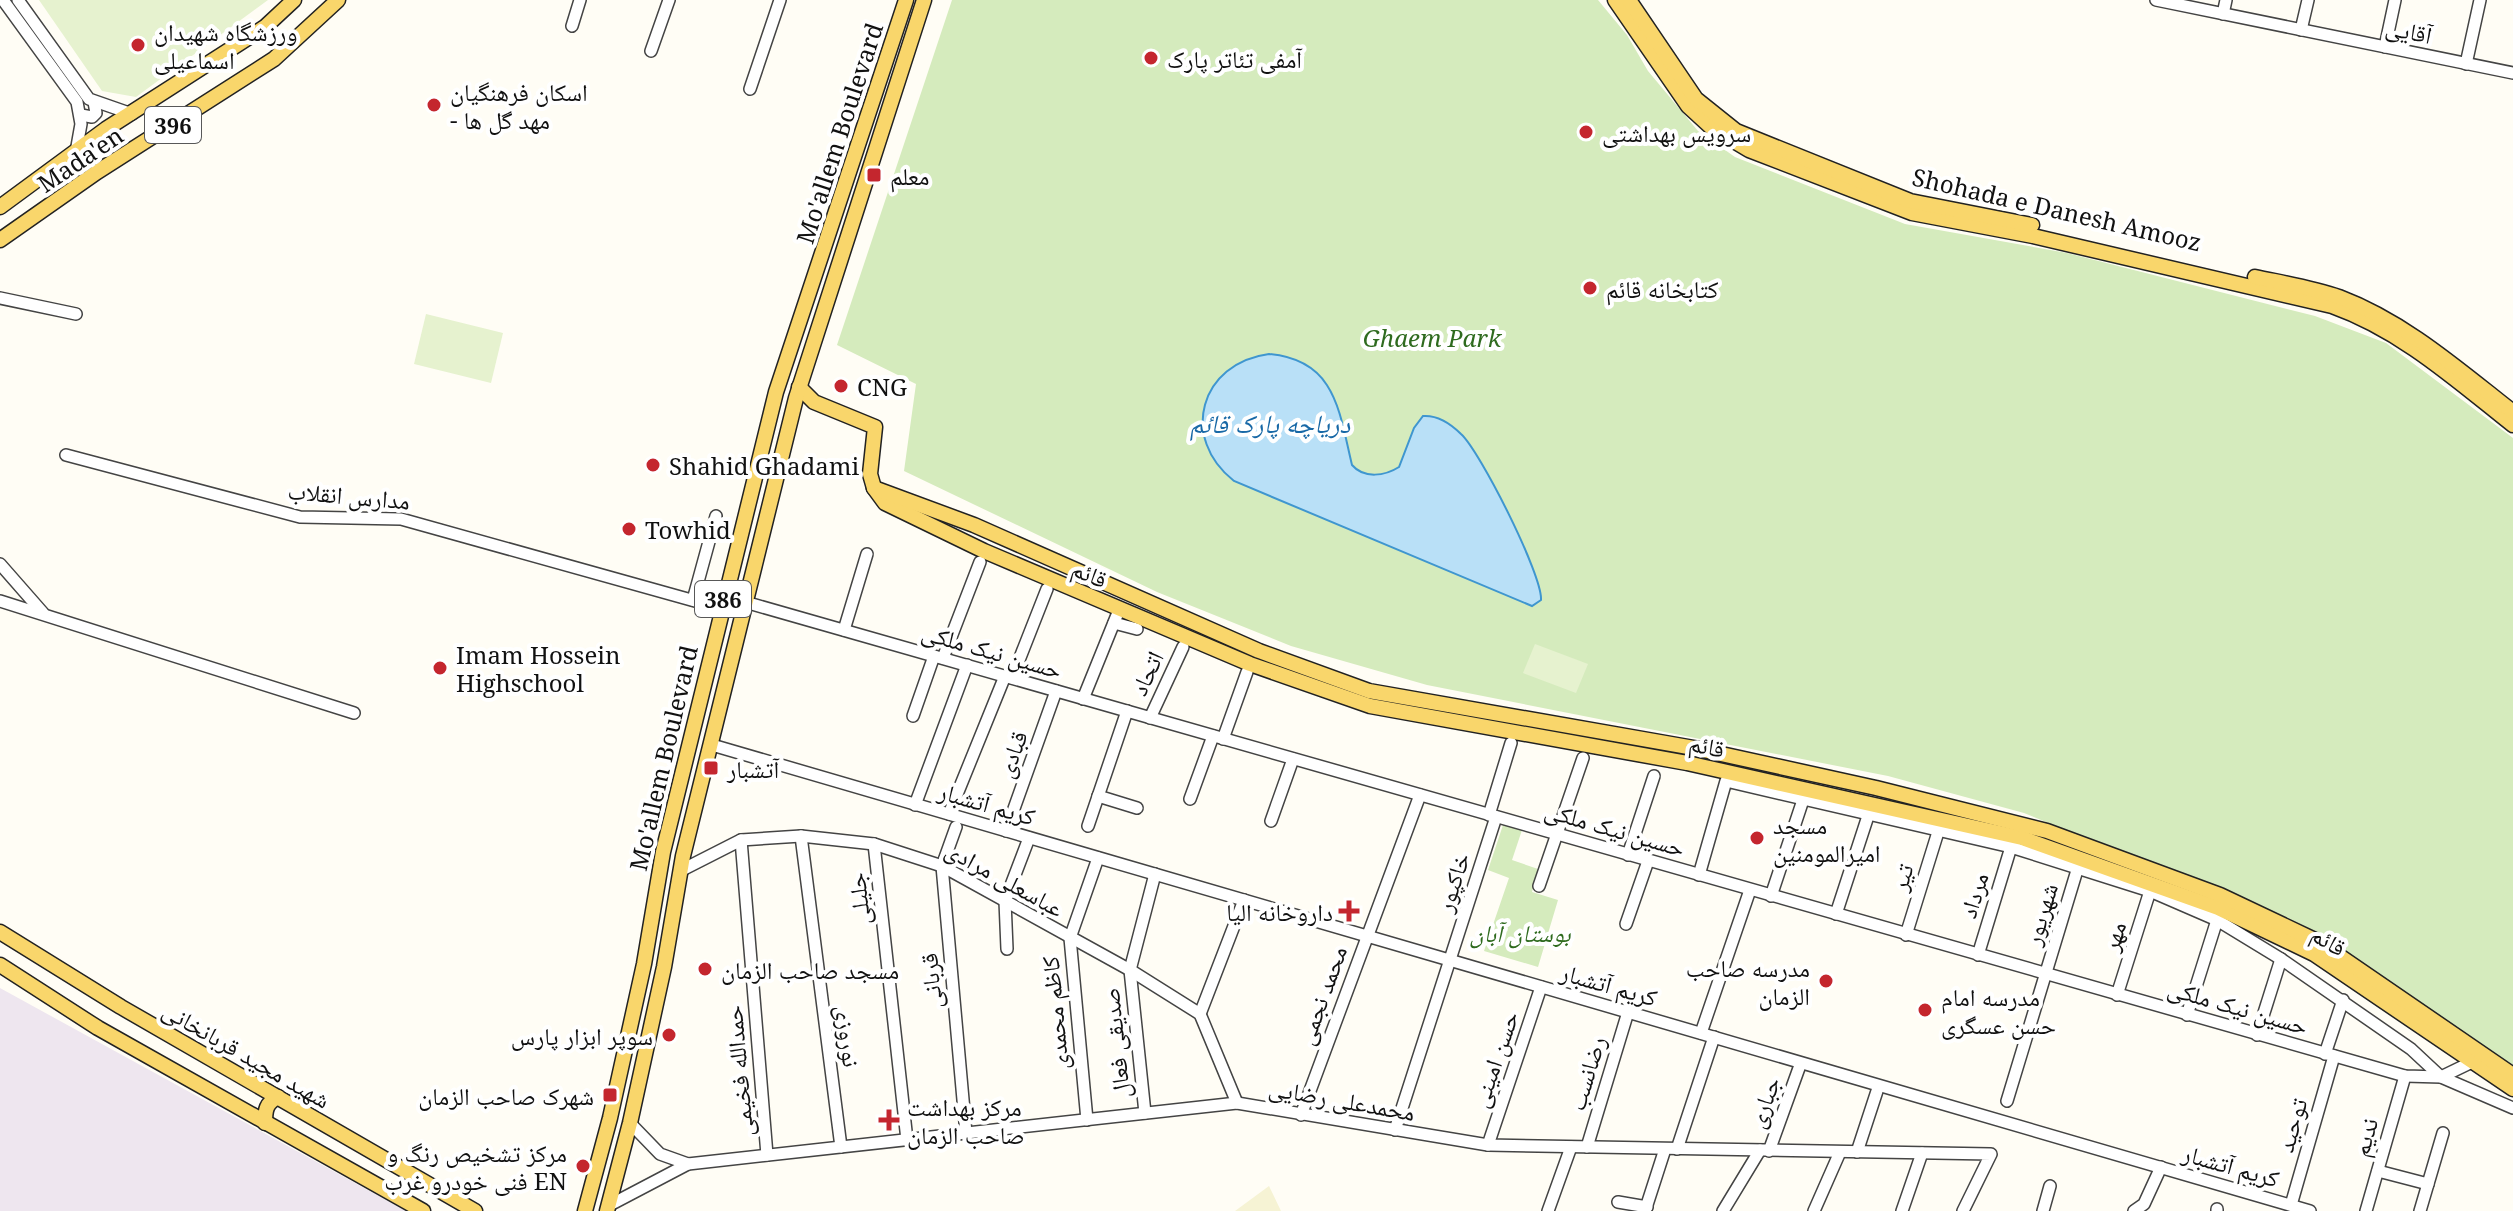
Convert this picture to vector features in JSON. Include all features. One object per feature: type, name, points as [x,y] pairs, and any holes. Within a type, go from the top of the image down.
[{"type":"main road","name":"Mada'en","points":[[0,207],[132,114],[240,45],[294,0]]},
{"type":"main road","name":"Mada'en","points":[[0,240],[97,172],[274,59],[338,0]]},
{"type":"main road","name":"Mo'allem Boulevard","points":[[586,1206],[610,1118],[644,964],[663,852],[720,608],[776,392],[906,0]]},
{"type":"main road","name":"Mo'allem Boulevard","points":[[607,1209],[630,1123],[680,871],[799,387],[924,0]]},
{"type":"main road","points":[[1615,0],[1688,106],[1718,133],[1749,150],[1912,213],[2048,239],[2262,288],[2353,314],[2421,353],[2513,425]]},
{"type":"main road","name":"Shohada e Danesh Amooz","points":[[1629,0],[1696,99],[1716,119],[1745,135],[1910,201],[2035,226],[2336,296],[2393,323],[2429,346],[2513,412]]},
{"type":"main road","points":[[799,387],[814,402],[878,430],[870,474],[874,488]]},
{"type":"main road","name":"قائم","points":[[874,488],[885,503],[984,551],[1225,654],[1370,706],[1687,763],[1953,820],[2022,838],[2218,908],[2314,954],[2513,1089]]},
{"type":"main road","name":"قائم","points":[[874,488],[974,525],[1259,651],[1369,691],[1694,748],[1876,788],[2047,831],[2220,895],[2319,942],[2513,1075]]},
{"type":"main road","name":"شهید مجید قربانخانی","points":[[0,932],[94,991],[475,1211]]},
{"type":"main road","name":"شهید مجید قربانخانی","points":[[0,965],[98,1028],[423,1211]]},
{"type":"main road","points":[[217,1096],[229,1091],[235,1082],[232,1071]]},
{"type":"main road","points":[[241,1110],[254,1083]]},
{"type":"main road","points":[[265,1123],[265,1110],[270,1101],[278,1097]]},
{"type":"main road","points":[[575,1211],[586,1206]]},
{"type":"street","points":[[3,0],[77,102],[81,115],[76,152]]},
{"type":"street","points":[[18,0],[82,92],[94,102],[132,114]]},
{"type":"street","points":[[572,26],[580,0]]},
{"type":"street","points":[[651,51],[669,0]]},
{"type":"street","points":[[750,89],[780,0]]},
{"type":"street","name":"آقایی","points":[[2156,0],[2513,73]]},
{"type":"street","points":[[2223,14],[2226,0]]},
{"type":"street","points":[[2301,30],[2308,0]]},
{"type":"street","points":[[2385,47],[2395,0]]},
{"type":"street","points":[[2466,64],[2480,0]]},
{"type":"street","points":[[81,115],[92,117],[96,113],[94,102]]},
{"type":"street","points":[[0,298],[76,314]]},
{"type":"street","name":"مدارس انقلاب","points":[[66,455],[300,517],[401,519],[720,608]]},
{"type":"street","points":[[693,600],[716,516]]},
{"type":"street","points":[[844,630],[867,554]]},
{"type":"street","points":[[913,716],[980,562]]},
{"type":"street","points":[[0,564],[43,614]]},
{"type":"street","points":[[949,814],[1047,589]]},
{"type":"street","points":[[0,601],[354,713]]},
{"type":"street","name":"حسین نیک ملکی","points":[[745,602],[2405,1076],[2441,1077],[2472,1062]]},
{"type":"street","points":[[1083,699],[1116,619],[1137,629]]},
{"type":"street","name":"اتحاد","points":[[1150,718],[1183,647]]},
{"type":"street","points":[[915,805],[967,665]]},
{"type":"street","points":[[1190,799],[1247,672]]},
{"type":"street","name":"قبادی","points":[[1006,831],[1056,691]]},
{"type":"street","points":[[1088,826],[1127,711]]},
{"type":"street","name":"خاکپور","points":[[1395,1130],[1450,960],[1493,816],[1511,743]]},
{"type":"street","name":"کریم آتشبار","points":[[712,745],[2310,1211]]},
{"type":"street","points":[[1539,886],[1583,758]]},
{"type":"street","points":[[1271,821],[1293,759]]},
{"type":"street","points":[[1628,855],[1654,776]]},
{"type":"street","points":[[1699,875],[1726,781],[2011,847],[2150,891],[2217,920],[2343,1000],[2411,1049],[2441,1077],[2513,1108]]},
{"type":"street","name":"محمد نجمی","points":[[1301,1115],[1365,936],[1420,795]]},
{"type":"street","points":[[1098,796],[1137,808]]},
{"type":"street","points":[[1771,896],[1803,800]]},
{"type":"street","points":[[1836,914],[1868,816]]},
{"type":"street","name":"قربانی","points":[[956,827],[942,866],[966,1133]]},
{"type":"street","name":"تیر","points":[[1906,935],[1938,832]]},
{"type":"street","name":"عباسعلی مرادی","points":[[680,871],[741,840],[801,836],[874,844],[942,866],[1130,970],[1200,1014]]},
{"type":"street","name":"نوروزی","points":[[801,836],[841,1147]]},
{"type":"street","points":[[1007,949],[1005,901],[1029,838]]},
{"type":"street","name":"حمدالله فخیمی","points":[[741,840],[767,1155]]},
{"type":"street","name":"جلیلی","points":[[874,844],[907,1140]]},
{"type":"street","name":"مرداد","points":[[1978,955],[2011,847]]},
{"type":"street","name":"کاظم محمدی","points":[[1087,1120],[1070,938],[1098,858]]},
{"type":"street","points":[[1626,924],[1648,861]]},
{"type":"street","name":"شهریور","points":[[2007,1101],[2078,867]]},
{"type":"street","name":"صدیقی فعال","points":[[1145,1113],[1130,970],[1155,874]]},
{"type":"street","points":[[1701,1033],[1750,890]]},
{"type":"street","name":"مهر","points":[[2117,995],[2150,891]]},
{"type":"street","points":[[1237,1103],[1200,1014],[1244,900]]},
{"type":"street","points":[[2187,1015],[2217,920]]},
{"type":"street","points":[[2257,1035],[2281,959]]},
{"type":"street","name":"حسن امینی","points":[[1488,1145],[1541,987]]},
{"type":"street","name":"توحید","points":[[2291,1205],[2343,1000]]},
{"type":"street","name":"رضانسب","points":[[1587,1147],[1628,1012]]},
{"type":"street","points":[[1618,1202],[1646,1209],[1714,1037]]},
{"type":"street","name":"جباری","points":[[1723,1211],[1764,1150],[1799,1068]]},
{"type":"street","name":"ندیم","points":[[2366,1211],[2405,1076]]},
{"type":"street","points":[[1857,1152],[1877,1091]]},
{"type":"street","name":"محمدعلی رضایی","points":[[688,1164],[1237,1103],[1488,1145],[1991,1154],[1963,1211]]},
{"type":"street","points":[[630,1123],[660,1154],[688,1164]]},
{"type":"street","points":[[2420,1211],[2443,1133]]},
{"type":"street","points":[[1548,1211],[1571,1147]]},
{"type":"street","points":[[1814,1211],[1840,1152]]},
{"type":"street","points":[[1902,1211],[1922,1153]]},
{"type":"street","points":[[607,1209],[688,1164]]},
{"type":"street","points":[[2134,1211],[2144,1204],[2161,1167]]},
{"type":"street","points":[[2378,1171],[2428,1184]]},
{"type":"street","points":[[2043,1211],[2050,1186]]},
{"type":"shaded area","points":[[0,988],[406,1211],[0,1211]]},
{"type":"shaded area","points":[[1269,1186],[1281,1211],[1235,1211]]},
{"type":"green space","name":"ورزشگاه شهیدان اسماعیلی","points":[[39,0],[268,0],[136,97],[102,91]]},
{"type":"green space","name":"Ghaem Park","points":[[952,0],[1598,0],[1627,35],[1648,71],[1698,131],[1735,157],[1905,224],[2067,253],[2315,316],[2386,343],[2513,438],[2513,1065],[2305,928],[2024,813],[1888,776],[1427,685],[1291,646],[1157,592],[904,471],[916,384],[837,345]]},
{"type":"green space","points":[[426,314],[503,333],[491,383],[414,364]]},
{"type":"green space","points":[[1535,644],[1588,664],[1576,693],[1523,673]]},
{"type":"green space","name":"بوستان آبان","points":[[1504,822],[1523,827],[1512,860],[1538,869],[1532,892],[1558,900],[1538,967],[1484,951],[1509,878],[1488,870]]},
{"type":"water","name":"دریاچه پارک قائم","points":[[1269,354],[1291,358],[1308,366],[1321,378],[1338,408],[1352,465],[1362,472],[1381,474],[1399,467],[1414,428],[1423,416],[1439,419],[1457,430],[1482,464],[1509,514],[1532,566],[1541,600],[1532,606],[1234,481],[1217,464],[1207,444],[1203,424],[1205,405],[1213,387],[1227,372],[1245,360]]},
{"type":"place","name":"ورزشگاه شهیدان اسماعیلی","points":[[138,45]]},
{"type":"place","name":"آمفی تئاتر پارک","points":[[1151,58]]},
{"type":"place","name":"اسکان فرهنگیان - مهد گل ها","points":[[434,105]]},
{"type":"place","name":"سرویس بهداشتی","points":[[1586,132]]},
{"type":"place","name":"معلم","points":[[874,175]]},
{"type":"place","name":"کتابخانه قائم","points":[[1590,288]]},
{"type":"place","name":"CNG","points":[[841,386]]},
{"type":"place","name":"Shahid Ghadami","points":[[653,465]]},
{"type":"place","name":"Towhid","points":[[629,529]]},
{"type":"place","name":"Imam Hossein Highschool","points":[[440,668]]},
{"type":"place","name":"آتشبار","points":[[711,768]]},
{"type":"place","name":"مسجد امیرالمومنین","points":[[1757,838]]},
{"type":"place","name":"داروخانه الیا","points":[[1349,911]]},
{"type":"place","name":"مسجد صاحب الزمان","points":[[705,969]]},
{"type":"place","name":"مدرسه صاحب الزمان","points":[[1826,981]]},
{"type":"place","name":"مدرسه امام حسن عسگری","points":[[1925,1010]]},
{"type":"place","name":"سوپر ابزار پارس","points":[[669,1035]]},
{"type":"place","name":"شهرک صاحب الزمان","points":[[610,1095]]},
{"type":"place","name":"مرکز بهداشت صاحب الزمان","points":[[889,1120]]},
{"type":"place","name":"مرکز تشخیص رنگ و فنی خودرو غرب EN","points":[[583,1166]]}]
